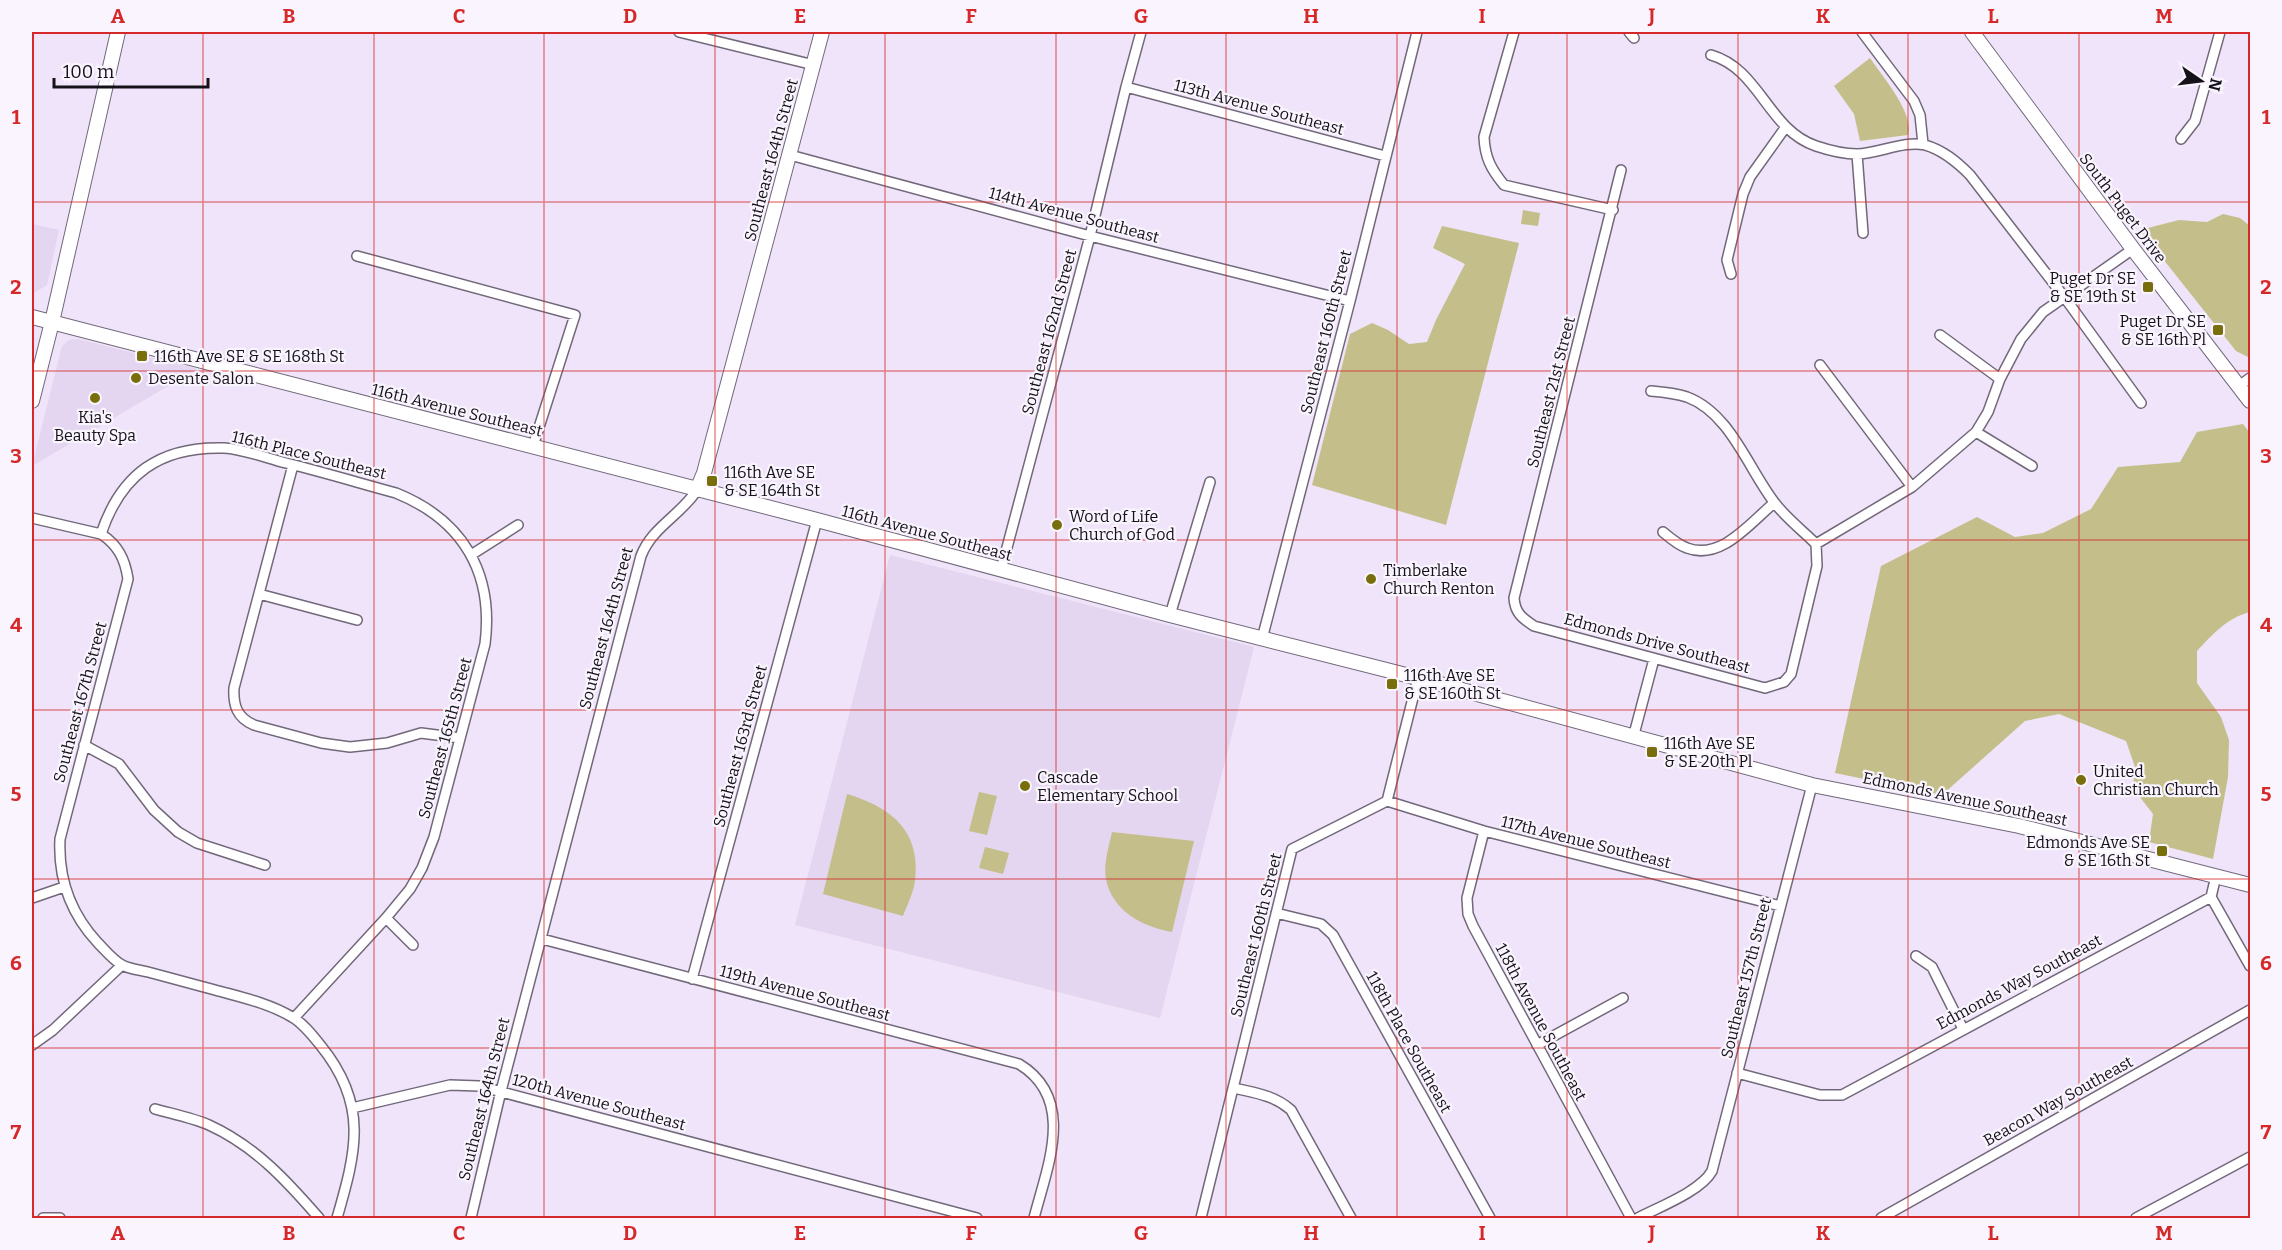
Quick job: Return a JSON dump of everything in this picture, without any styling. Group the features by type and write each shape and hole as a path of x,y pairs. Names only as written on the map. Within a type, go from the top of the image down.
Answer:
{"street":[{"path":"32,401 118,32"},
{"path":"678,32 814,65"},
{"name":"Southeast 164th Street","path":"471,1218 501,1091 641,556 651,538 697,490 704,472 822,32"},
{"name":"Southeast 162nd Street","path":"1002,570 1141,32"},
{"name":"Southeast 160th Street","path":"1262,639 1417,32"},
{"path":"1514,32 1484,137 1485,154 1492,171 1504,185 1613,210"},
{"path":"1862,32 1914,101 1920,115 1923,144"},
{"name":"South Puget Drive","path":"1972,32 2133,249 2245,382 2250,401"},
{"path":"2181,139 2195,121 2220,32"},
{"path":"1712,55 1728,61 1743,74 1785,128 1815,146 1857,154 1923,144 1954,160 1970,175 2065,298 2140,403"},
{"name":"113th Avenue Southeast","path":"1126,87 1385,156"},
{"path":"1731,274 1727,260 1750,177 1785,128"},
{"path":"1857,154 1863,233"},
{"name":"114th Avenue Southeast","path":"790,155 1090,236 1350,301"},
{"name":"Southeast 21st Street","path":"1523,619 1515,609 1514,598 1613,210 1621,170"},
{"path":"1651,391 1672,393 1689,398 1708,409 1727,429 1774,503 1816,544 1912,487 1976,432 1988,412 2000,379 2021,339 2043,312 2133,249"},
{"path":"357,256 575,315 533,446"},
{"name":"116th Avenue Southeast","path":"32,316 1418,678 1812,785"},
{"path":"1940,336 2000,379"},
{"path":"1820,365 1912,487"},
{"path":"1976,432 2032,466"},
{"name":"116th Place Southeast","path":"101,534 109,510 128,482 143,469 174,454 195,449 226,448 396,493 416,501 427,507 450,527 471,555"},
{"path":"293,465 234,688 235,705 238,712 245,721 254,725 338,747 371,746 421,733 460,738"},
{"path":"1170,615 1210,482"},
{"path":"1663,532 1684,547 1698,551 1713,551 1774,503"},
{"path":"32,518 101,534"},
{"name":"Southeast 163rd Street","path":"692,979 817,520"},
{"path":"471,555 518,525"},
{"name":"Southeast 167th Street","path":"101,534 111,541 123,557 128,579 60,839 59,855 64,887 78,918 88,933 122,965"},
{"name":"Edmonds Drive Southeast","path":"1523,619 1534,626 1765,688 1784,682 1791,674 1817,566 1816,544"},
{"name":"Southeast 165th Street","path":"294,1018 410,889 429,852 485,644 488,609 471,555"},
{"path":"259,594 357,620"},
{"path":"1633,738 1654,659"},
{"path":"1387,801 1418,678"},
{"path":"84,745 119,764 154,810 178,832 197,843 265,865"},
{"name":"Edmonds Avenue Southeast","path":"1812,785 2029,828 2250,885"},
{"name":"Southeast 157th Street","path":"1638,1218 1699,1185 1708,1178 1712,1171 1812,785"},
{"name":"Southeast 160th Street","path":"1201,1218 1292,849 1387,801"},
{"name":"117th Avenue Southeast","path":"1387,801 1484,831 1780,906"},
{"name":"118th Avenue Southeast","path":"1484,831 1467,898 1468,914 1631,1218"},
{"path":"2216,876 2211,897 2250,966"},
{"path":"32,898 64,887"},
{"name":"Edmonds Way Southeast","path":"1737,1073 1820,1095 1842,1095 2211,897"},
{"name":"118th Place Southeast","path":"1276,913 1321,924 1333,935 1490,1218"},
{"path":"386,918 413,945"},
{"name":"119th Avenue Southeast","path":"542,939 1019,1064 1032,1071 1048,1094 1055,1122 1054,1140 1034,1218"},
{"path":"1916,956 1932,967 1963,1029"},
{"path":"32,1045 53,1030 122,965 246,998 294,1018 312,1036 339,1070 352,1108 355,1135 354,1154 337,1218"},
{"path":"1537,1045 1623,999"},
{"name":"Beacon Way Southeast","path":"1881,1218 2250,1010"},
{"name":"120th Avenue Southeast","path":"352,1108 450,1084 466,1084 501,1091 977,1218"},
{"path":"1234,1088 1270,1096 1283,1102 1291,1110 1351,1218"},
{"path":"155,1109 208,1124 247,1145 280,1173 319,1218"},
{"path":"2136,1218 2250,1157"},
{"path":"43,1218 60,1218"}],"shaded area":[{"path":"1870,58 1902,106 1909,126 1908,135 1860,141 1854,114 1834,86"},
{"path":"1523,210 1540,213 1538,226 1521,224"},
{"path":"2223,214 2240,218 2250,226 2250,358 2236,351 2140,230 2179,220 2207,222"},
{"path":"32,224 59,230 47,285 32,294"},
{"path":"1442,226 1519,243 1446,525 1312,485 1350,334 1372,323 1388,330 1409,344 1427,342 1465,264 1433,248"},
{"path":"78,339 197,369 32,466 62,346 69,340"},
{"path":"2243,424 2250,433 2250,612 2227,622 2197,651 2197,683 2221,717 2229,740 2228,777 2213,859 2149,842 2153,814 2133,788 2135,767 2126,741 2059,714 2025,721 1942,795 1835,773 1881,566 1977,517 2015,537 2043,533 2091,509 2118,467 2180,462 2197,432"},
{"name":"Cascade Elementary School","path":"890,555 1254,647 1160,1018 795,925"},
{"path":"979,792 997,796 987,835 969,831"},
{"path":"847,794 863,799 889,814 908,835 916,863 915,880 903,916 823,894"},
{"path":"1112,832 1194,841 1172,932 1150,926 1130,916 1122,909 1109,890 1105,868"},
{"path":"985,847 1009,853 1003,874 979,868"}],"place":[{"name":"Puget Dr SE & SE 19th St","path":"2148,287"},
{"name":"Puget Dr SE & SE 16th Pl","path":"2218,330"},
{"name":"116th Ave SE & SE 168th St","path":"142,356"},
{"name":"Desente Salon","path":"136,378"},
{"name":"Kia's Beauty Spa","path":"95,398"},
{"name":"116th Ave SE & SE 164th St","path":"712,481"},
{"name":"Word of Life Church of God","path":"1057,525"},
{"name":"Timberlake Church Renton","path":"1371,579"},
{"name":"116th Ave SE & SE 160th St","path":"1392,684"},
{"name":"116th Ave SE & SE 20th Pl","path":"1652,752"},
{"name":"United Christian Church","path":"2081,780"},
{"name":"Cascade Elementary School","path":"1025,786"},
{"name":"Edmonds Ave SE & SE 16th St","path":"2162,851"}]}
